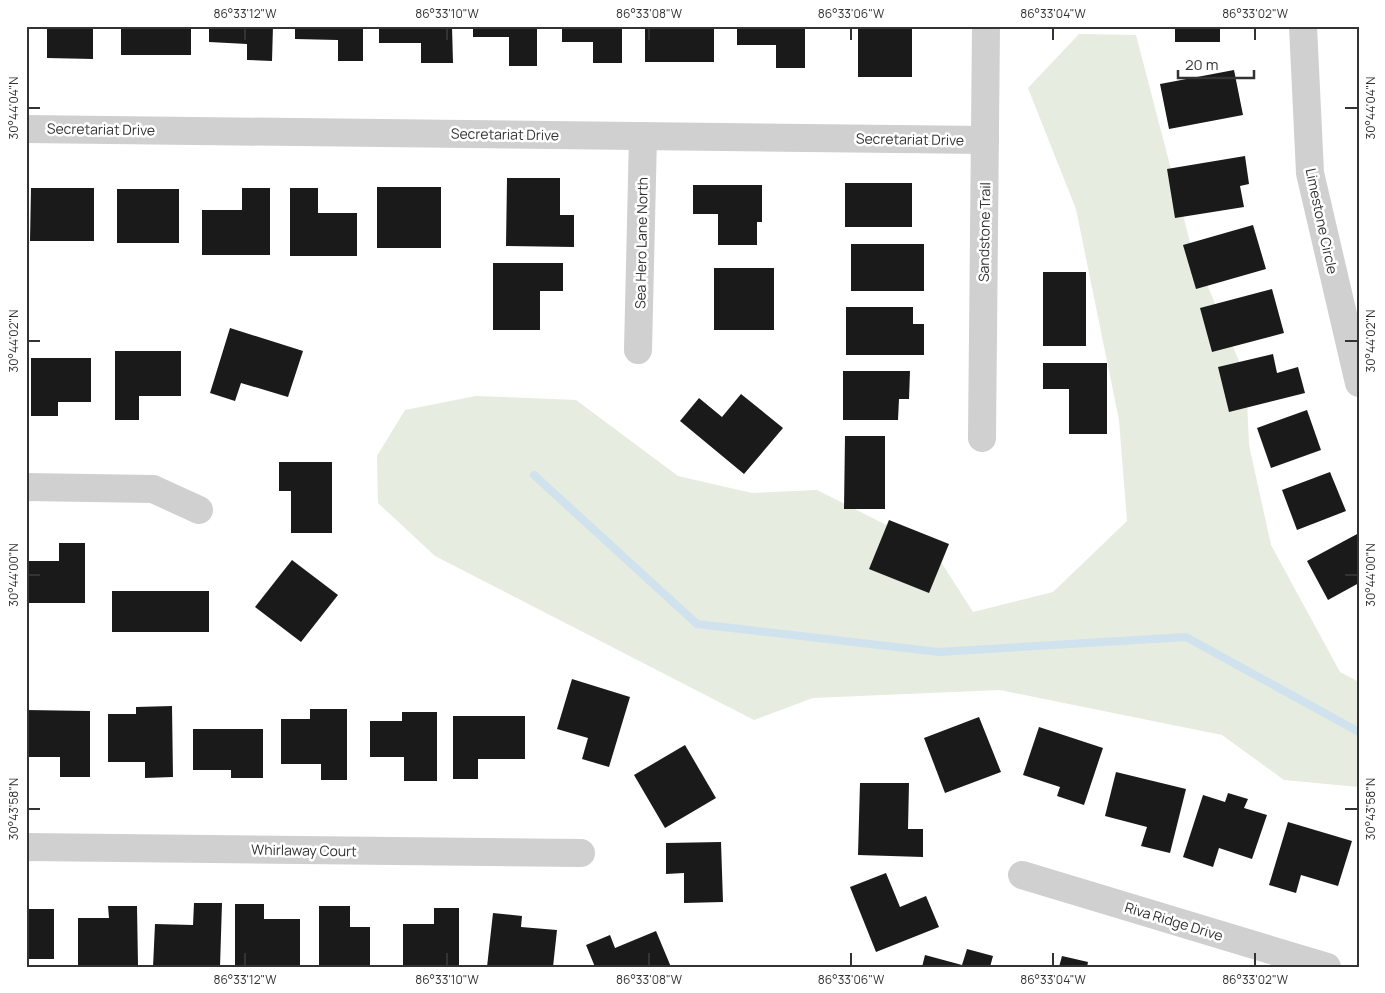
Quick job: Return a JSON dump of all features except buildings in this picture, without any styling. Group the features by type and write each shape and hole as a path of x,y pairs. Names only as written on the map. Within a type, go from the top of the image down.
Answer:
{"street":[{"name":"Sandstone Trail","path":"982,438 986,26"},
{"name":"Limestone Circle","path":"1303,26 1310,173 1359,383"},
{"name":"Secretariat Drive","path":"26,129 985,140"},
{"name":"Sea Hero Lane North","path":"638,350 643,136"},
{"path":"26,487 152,489 199,510"},
{"name":"Whirlaway Court","path":"26,847 581,853"},
{"name":"Riva Ridge Drive","path":"1022,875 1325,967"}],"shaded area":[{"path":"1079,34 1136,35 1191,246 1246,378 1249,445 1271,545 1340,672 1359,682 1359,787 1284,780 1222,735 1000,690 813,698 754,720 435,556 378,503 377,456 405,410 476,396 576,400 678,476 752,493 817,490 932,548 973,612 1053,592 1127,521 1119,420 1076,209 1028,88"}],"waterway":[{"path":"534,475 697,624 939,652 1186,637 1359,732"}]}
